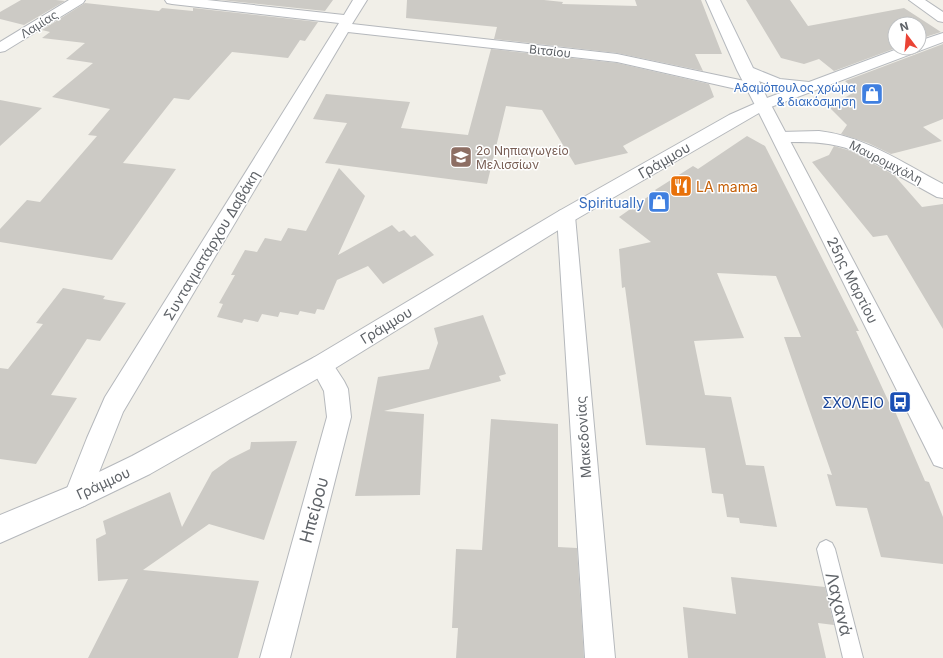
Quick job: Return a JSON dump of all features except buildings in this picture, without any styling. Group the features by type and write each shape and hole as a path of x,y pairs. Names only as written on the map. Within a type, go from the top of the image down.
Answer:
{"street":[{"name":"Λαμίας","path":"0,48 78,0"},
{"name":"Βιτσίου","path":"172,0 617,58 646,63 758,97"},
{"name":"Συνταγματάρχου Δαβάκη","path":"77,496 99,438 114,405 360,0"},
{"name":"25ης Μαρτίου","path":"713,0 758,97 780,137 943,456"},
{"path":"916,0 943,18"},
{"path":"927,43 943,37"},
{"name":"Γράμμου","path":"0,529 77,496 141,465 320,365 566,216 735,119 758,97 814,86 892,56"},
{"path":"745,70 777,83 795,86 814,86"},
{"name":"Μαυρομιχάλη","path":"780,137 814,135 828,136 843,140 858,146 943,192"},
{"name":"Μακεδονίας","path":"566,216 600,658"},
{"name":"Ηπείρου","path":"274,658 339,417 336,389 320,365"}],"lane":[{"name":"Λαχανά","path":"826,549 853,658"}],"place":[{"name":"Αδαμόπουλος χρώμα & διακόσμηση","path":"872,94"},
{"name":"2ο Νηπιαγωγείο Μελισσίων","path":"461,157"},
{"name":"LA mama","path":"681,186"},
{"name":"Spiritually","path":"659,202"},
{"name":"ΣΧΟΛΕΙΟ","path":"900,402"}]}
